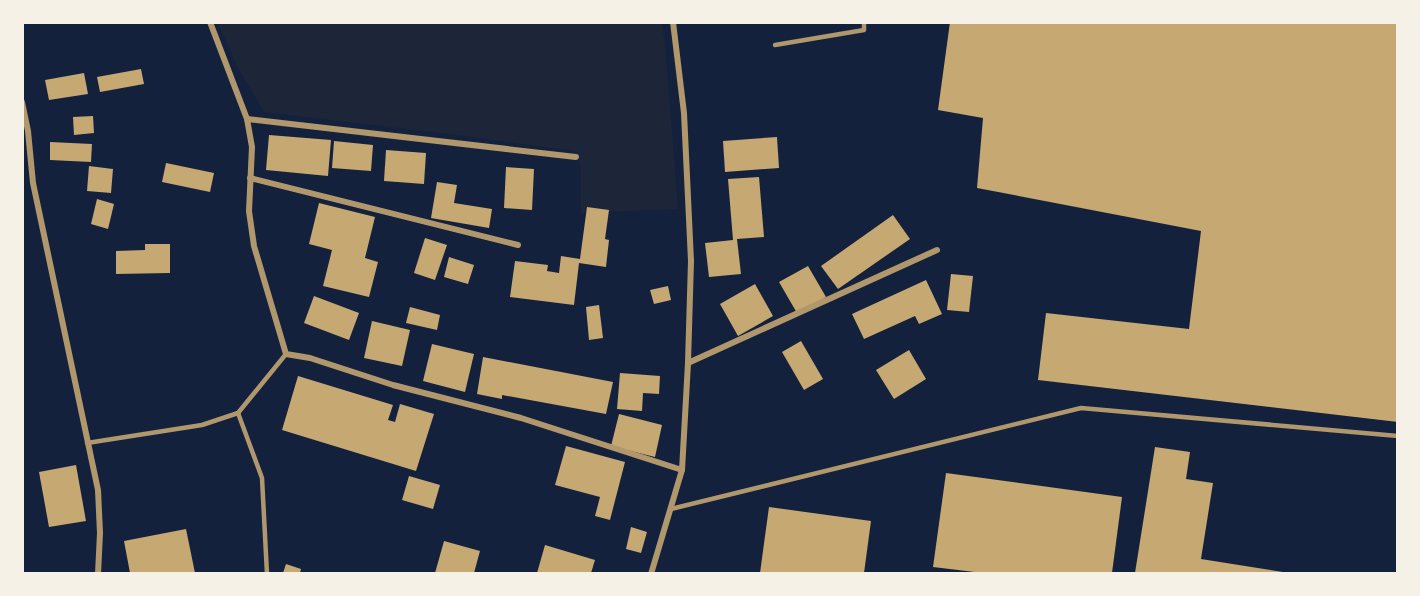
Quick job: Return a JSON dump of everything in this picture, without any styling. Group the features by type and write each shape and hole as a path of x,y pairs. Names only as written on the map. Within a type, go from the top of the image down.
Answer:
{"street":[{"path":"210,22 247,119 252,147 249,211 254,246 286,354 310,358 393,385 521,418 682,470"},
{"path":"651,573 682,470 688,363 691,261 684,113 673,22"},
{"path":"22,102 28,131 33,183 98,490 100,533 98,573"},
{"path":"247,119 576,157"},
{"path":"250,178 518,245"},
{"path":"688,363 937,250"}],"lane":[{"path":"775,45 864,30 864,22"},
{"path":"87,443 202,425 238,413 286,354"},
{"path":"671,509 1081,408 1398,436"},
{"path":"238,413 262,478 267,573"}],"shaded area":[{"path":"218,23 662,23 678,209 581,213 581,168 575,151 264,112 236,64"}],"building":[{"path":"950,22 1398,22 1398,422 1038,380 1046,313 1189,329 1201,231 977,188 983,118 938,110"},
{"path":"141,69 144,84 100,92 97,77"},
{"path":"84,73 88,94 49,100 45,80"},
{"path":"93,116 94,133 74,135 73,117"},
{"path":"269,135 331,140 328,176 266,170"},
{"path":"777,137 779,168 725,172 723,141"},
{"path":"334,141 373,145 371,171 332,168"},
{"path":"50,142 92,144 91,162 50,160"},
{"path":"386,150 426,153 424,184 384,181"},
{"path":"166,163 214,173 210,192 162,182"},
{"path":"89,166 113,169 111,193 87,191"},
{"path":"506,167 534,169 532,210 504,208"},
{"path":"759,177 764,237 737,239 741,274 709,277 705,243 733,240 728,179"},
{"path":"437,182 457,185 454,203 492,209 489,228 431,218"},
{"path":"97,199 114,204 108,229 91,224"},
{"path":"319,203 375,217 365,258 378,262 369,297 323,286 332,250 309,244"},
{"path":"587,207 609,210 605,239 609,240 606,267 579,263 574,305 510,297 515,261 548,265 547,271 559,273 561,256 580,259"},
{"path":"893,215 910,239 838,289 821,266"},
{"path":"425,238 447,245 435,280 414,273"},
{"path":"145,244 170,244 170,273 116,274 116,251 145,250"},
{"path":"449,257 474,265 468,284 444,277"},
{"path":"808,266 826,297 797,313 779,282"},
{"path":"951,274 973,276 969,312 947,310"},
{"path":"926,280 942,314 919,324 915,316 864,339 852,314"},
{"path":"755,284 773,316 738,336 720,304"},
{"path":"668,286 671,300 654,304 650,290"},
{"path":"314,296 359,313 349,340 304,323"},
{"path":"599,305 603,338 589,340 586,307"},
{"path":"410,307 440,315 437,330 406,323"},
{"path":"372,321 410,330 402,366 364,358"},
{"path":"801,341 823,379 804,390 782,352"},
{"path":"432,344 474,354 465,392 423,381"},
{"path":"909,350 926,379 894,399 876,370"},
{"path":"483,357 613,382 606,414 502,395 502,399 477,394"},
{"path":"620,373 660,376 659,394 643,393 642,411 617,409"},
{"path":"298,376 393,405 388,420 395,422 400,404 434,414 416,471 282,430"},
{"path":"619,414 662,425 655,457 611,446"},
{"path":"566,446 625,462 610,520 595,516 600,497 555,485"},
{"path":"1155,447 1190,452 1186,479 1213,483 1201,559 1283,573 1135,573"},
{"path":"76,465 86,521 49,527 39,472"},
{"path":"946,473 1122,497 1112,573 983,573 933,567"},
{"path":"409,476 440,485 433,509 402,500"},
{"path":"769,507 871,521 864,573 760,573"},
{"path":"631,527 647,532 641,553 626,549"},
{"path":"186,529 195,573 130,573 124,541"},
{"path":"444,541 480,551 474,573 435,573"},
{"path":"545,545 595,560 591,573 537,573"},
{"path":"286,564 301,569 300,573 283,573"}]}
